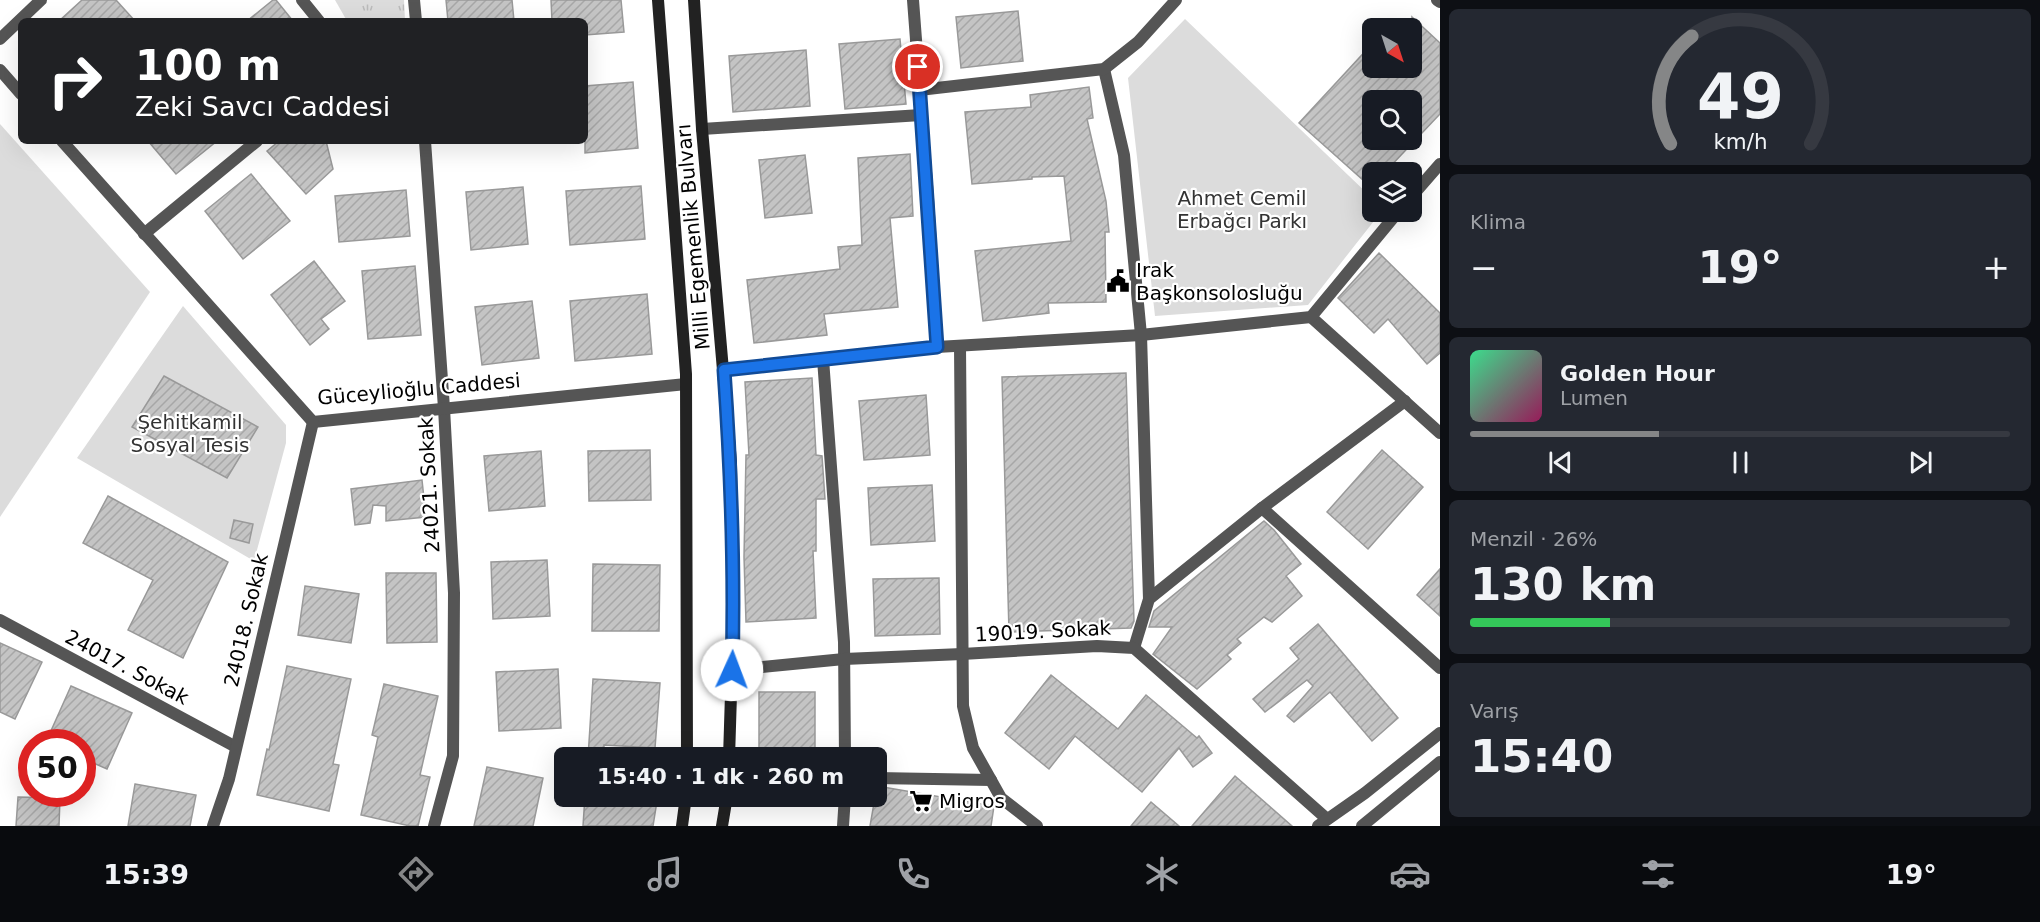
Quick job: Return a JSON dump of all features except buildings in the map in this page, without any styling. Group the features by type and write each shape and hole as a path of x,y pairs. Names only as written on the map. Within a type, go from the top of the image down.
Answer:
{"main road":[{"name":"Milli Egemenlik Bulvarı","path":"658,0 686,384 687,747"},
{"name":"Milli Egemenlik Bulvarı","path":"694,0 702,129 731,462 733,630 729,747"},
{"path":"682,826 685,807"},
{"path":"722,826 725,807"}],"street":[{"path":"22,18 41,0"},
{"path":"302,0 317,18"},
{"path":"414,0 416,18"},
{"path":"913,0 937,347"},
{"path":"920,90 1104,69 1138,42 1176,0"},
{"path":"0,39 18,22"},
{"path":"1104,69 1124,155 1142,335 1149,599 1134,648"},
{"path":"0,70 18,91"},
{"path":"702,129 921,115"},
{"name":"Güceylioğlu Caddesi","path":"66,144 313,422 686,384"},
{"path":"144,234 253,144"},
{"name":"24021. Sokak","path":"424,144 444,408 454,593 453,756 434,826"},
{"path":"1422,185 1440,164"},
{"path":"724,370 937,347 1142,335 1311,317 1390,222"},
{"path":"1311,317 1405,401 1438,427"},
{"path":"960,346 963,706 973,748 1001,798 1037,826"},
{"path":"823,359 844,659 845,747"},
{"path":"1149,599 1262,508 1405,401"},
{"name":"24018. Sokak","path":"213,826 229,779 313,422"},
{"path":"1262,508 1440,668"},
{"name":"24017. Sokak","path":"0,620 236,747"},
{"name":"19019. Sokak","path":"732,670 844,659 1097,646 1134,648 1323,823"},
{"path":"1323,823 1365,793 1440,733"},
{"path":"1362,826 1440,762"},
{"path":"887,778 991,780"},
{"path":"843,826 844,807"}],"green space":[{"path":"335,0 404,0 405,18 345,18"},
{"name":"Ahmet Cemil Erbağcı Parkı","path":"1185,19 1362,188 1362,222 1373,222 1308,305 1155,316 1128,78"},
{"path":"0,124 150,292 0,517"},
{"name":"Şehitkamil Sosyal Tesis","path":"183,306 286,425 286,443 254,561 77,458"}],"place":[{"name":"Irak Başkonsolosluğu","path":"1118,281"},
{"name":"Migros","path":"921,801"}],"route":[{"path":"732,670 731,462 724,370 937,347 918,67"}]}
